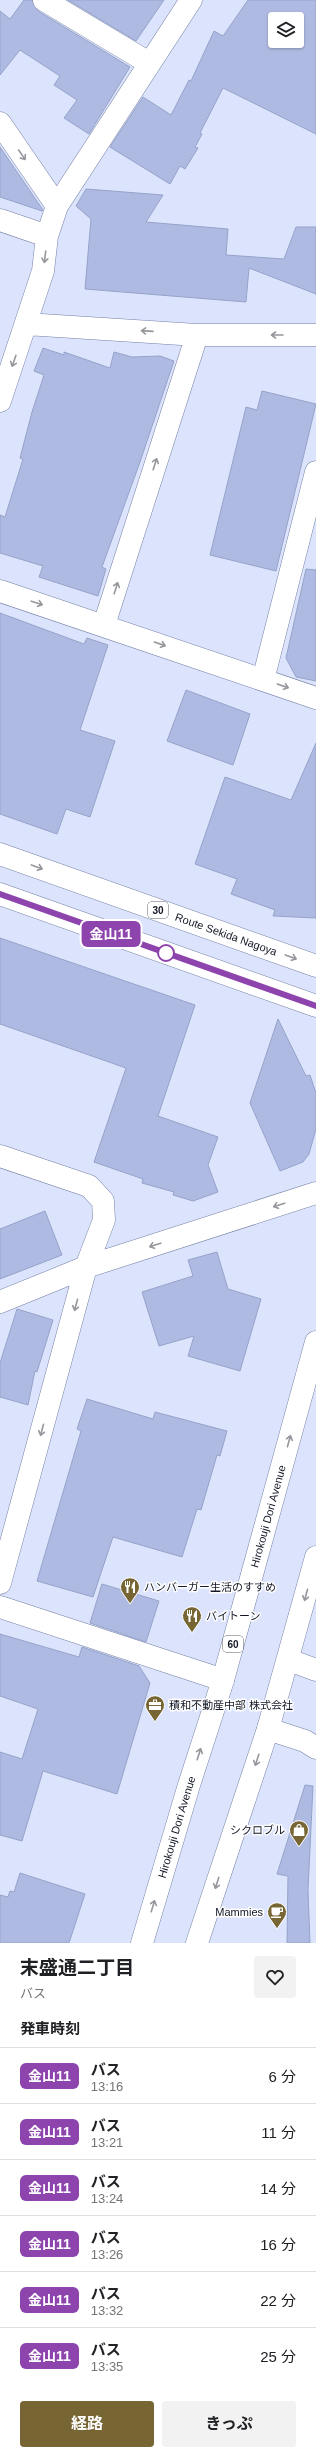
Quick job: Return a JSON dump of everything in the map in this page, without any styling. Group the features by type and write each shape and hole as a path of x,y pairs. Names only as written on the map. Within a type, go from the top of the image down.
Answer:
{"street":[{"path":"44,0 149,63"},
{"path":"0,401 43,271 47,236 57,206 188,1"},
{"path":"0,123 57,206"},
{"path":"0,220 47,236"},
{"path":"26,324 197,334 316,335"},
{"path":"104,625 197,334"},
{"path":"263,680 316,472"},
{"path":"0,591 316,698"},
{"name":"Route Sekida Nagoya","path":"0,854 316,966"},
{"path":"0,894 316,1006"},
{"path":"0,1156 89,1186 103,1201 104,1220 86,1267 0,1583"},
{"path":"0,1302 86,1267 316,1193"},
{"name":"Hirokouji Dori Avenue","path":"142,1943 189,1785 223,1680 316,1342"},
{"path":"197,1943 268,1729 289,1660 316,1557"},
{"path":"0,1607 223,1680"},
{"path":"289,1660 316,1670"},
{"path":"268,1729 305,1741 316,1748"}],"building":[{"path":"24,0 32,0 38,11 130,67 89,134 64,118 77,100 54,85 60,76 20,50 0,75 0,11 10,19"},
{"path":"68,0 164,0 136,41"},
{"path":"248,0 316,0 316,134 223,88 200,133 202,134 195,147 198,148 185,169 180,166 170,184 110,147 143,97 171,115 189,80 191,81 214,31 223,36"},
{"path":"0,147 43,210 42,211 0,197"},
{"path":"86,189 163,195 146,222 228,229 226,255 284,259 296,227 316,227 316,294 249,268 246,302 85,289 91,219 76,206"},
{"path":"43,348 64,355 64,352 110,368 114,352 132,357 160,356 174,361 140,462 102,567 106,569 98,596 39,577 43,566 0,553 0,515 5,517 23,459 20,458 32,412 44,375 34,371"},
{"path":"262,391 316,404 276,571 210,555 246,407 257,410"},
{"path":"306,569 316,570 316,681 296,677 286,658"},
{"path":"0,613 84,644 87,638 108,645 80,730 115,741 90,817 66,809 57,834 0,814"},
{"path":"186,690 250,714 233,765 167,741"},
{"path":"316,743 316,918 273,916 275,910 231,894 237,879 195,864 225,777 291,800"},
{"path":"0,938 195,1005 158,1116 218,1137 208,1165 218,1192 193,1201 173,1195 174,1192 142,1183 143,1179 94,1162 126,1068 0,1024"},
{"path":"278,1019 306,1076 310,1075 316,1093 316,1129 309,1154 303,1162 280,1171 250,1103"},
{"path":"45,1211 62,1255 0,1279 0,1229"},
{"path":"217,1252 228,1289 261,1299 240,1371 188,1356 194,1336 159,1346 142,1292 193,1276 188,1260"},
{"path":"17,1309 53,1320 37,1372 35,1371 28,1405 0,1397 0,1363"},
{"path":"87,1399 153,1419 155,1412 227,1431 220,1456 217,1455 201,1510 197,1509 182,1557 113,1537 93,1597 37,1581 81,1431 77,1429"},
{"path":"102,1584 159,1601 146,1642 90,1623"},
{"path":"0,1634 79,1657 82,1647 139,1666 150,1683 117,1794 43,1771 22,1841 0,1835 0,1752 22,1759 38,1709 0,1696"},
{"path":"305,1785 313,1786 308,1890 310,1943 287,1943 288,1876 277,1874"},
{"path":"20,1873 85,1894 69,1943 0,1943 0,1895 8,1897 10,1891 14,1892"}],"bus line":[{"name":"金山11","path":"0,894 316,1006"}],"place":[{"name":"ハンバーガー生活のすすめ","path":"130,1604"},
{"name":"バイトーン","path":"192,1633"},
{"name":"積和不動産中部 株式会社","path":"155,1722"},
{"name":"シクロブル","path":"299,1847"},
{"name":"Mammies","path":"277,1929"}]}
